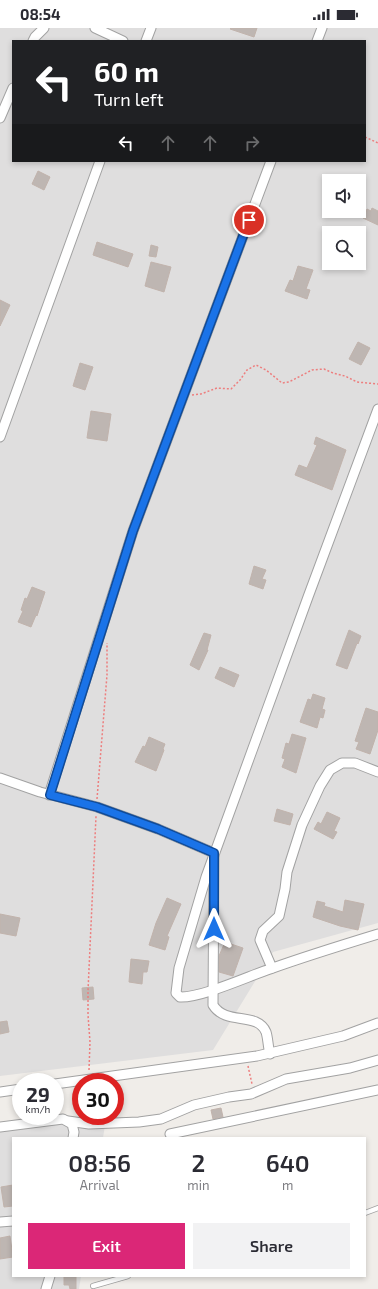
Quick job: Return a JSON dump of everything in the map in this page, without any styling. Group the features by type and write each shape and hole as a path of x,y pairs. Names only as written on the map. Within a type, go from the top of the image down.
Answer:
{"street":[{"path":"34,40 44,28"},
{"path":"95,28 121,40"},
{"path":"146,40 151,28"},
{"path":"317,40 322,28"},
{"path":"0,118 12,90"},
{"path":"0,437 100,162"},
{"path":"50,795 133,531 271,162"},
{"path":"378,409 214,853 179,968 176,993 180,997 187,997 378,934"},
{"path":"272,968 260,940 263,930 279,916 292,854 302,825 320,786 330,770 342,763 355,763 378,772"},
{"path":"0,778 50,795 97,807 158,829 214,853"},
{"path":"214,853 213,1005 217,1011 224,1016 231,1018 243,1018 258,1023 264,1028 270,1054"},
{"path":"124,1075 270,1054 343,1036 378,1023"},
{"path":"0,1127 63,1119 89,1124 139,1122 161,1119 194,1105 229,1097 251,1094 286,1079 350,1068 378,1060"},
{"path":"0,1092 12,1090"},
{"path":"170,1134 378,1090"},
{"path":"68,1121 72,1124 74,1132 73,1137"},
{"path":"0,1222 12,1221"},
{"path":"46,1289 50,1277"}],"lane":[{"path":"366,1213 378,1208"},
{"path":"93,1286 124,1277"}],"path":[{"path":"366,137 378,143"},
{"path":"183,396 201,394 217,388 230,389 240,380 247,370 256,366 266,370 282,383 289,382 312,370 324,369 333,374 345,376 357,382 378,384"},
{"path":"88,1073 90,1042 88,991 97,807 107,675 108,639"},
{"path":"246,1058 252,1080 251,1094"}],"shaded area":[{"path":"0,28 378,28 378,923 273,952 213,1050 25,1073 12,1073 12,1075 0,1076"},
{"path":"64,1122 72,1122 72,1125 105,1125 103,1137 12,1137 12,1277 81,1277 79,1289 0,1289 0,1129 39,1125 64,1125"}],"building":[{"path":"257,28 254,37 230,29"},
{"path":"38,171 50,177 44,190 32,184"},
{"path":"372,208 378,211 378,225 363,218 366,218 367,209 371,211"},
{"path":"97,242 133,254 128,267 93,255"},
{"path":"151,245 158,247 156,257 149,256"},
{"path":"151,262 171,267 164,292 145,286"},
{"path":"298,266 313,270 306,289 310,290 307,299 285,291 290,280 293,281"},
{"path":"0,300 10,305 0,326"},
{"path":"358,342 370,348 361,365 349,359"},
{"path":"80,363 93,367 85,390 73,386"},
{"path":"91,411 111,414 107,441 87,438"},
{"path":"316,437 346,450 332,490 295,475 299,465 307,468 317,445 314,444"},
{"path":"254,566 266,570 262,579 266,580 263,589 249,584"},
{"path":"32,587 45,592 37,616 36,615 31,627 18,622 23,611 21,610 25,598 27,599"},
{"path":"349,630 361,636 347,669 336,665"},
{"path":"204,633 211,635 208,650 199,670 190,665"},
{"path":"220,667 239,675 234,687 215,678"},
{"path":"313,694 325,698 322,709 325,710 323,718 320,717 317,728 300,722 308,699 311,700"},
{"path":"366,708 378,712 378,730 370,754 356,749 359,742 355,741"},
{"path":"292,734 306,738 296,773 282,767 285,759 282,758 286,743 289,744"},
{"path":"149,737 165,744 156,771 135,762 143,746 145,747"},
{"path":"277,809 293,814 290,825 274,821"},
{"path":"327,812 340,818 334,831 337,832 333,839 314,829 318,822 321,824"},
{"path":"167,898 181,904 167,936 169,937 165,950 149,945 156,923"},
{"path":"345,900 364,904 358,930 313,917 317,901 325,903 324,906 343,912"},
{"path":"0,914 20,918 16,936 0,933"},
{"path":"225,942 243,948 233,976 219,972 219,956"},
{"path":"131,959 149,961 147,972 143,972 142,984 129,982"},
{"path":"93,987 94,999 83,1000 82,988"},
{"path":"7,1021 9,1032 0,1034 0,1022"},
{"path":"221,1108 223,1117 213,1119 211,1110"},
{"path":"12,1185 12,1206 4,1207 1,1187"},
{"path":"10,1236 12,1257 0,1259 0,1238"},
{"path":"64,1277 76,1277 76,1289 70,1289 69,1285 64,1285"}],"route":[{"path":"214,929 214,853 158,829 97,807 50,795 133,531 249,220"}]}
